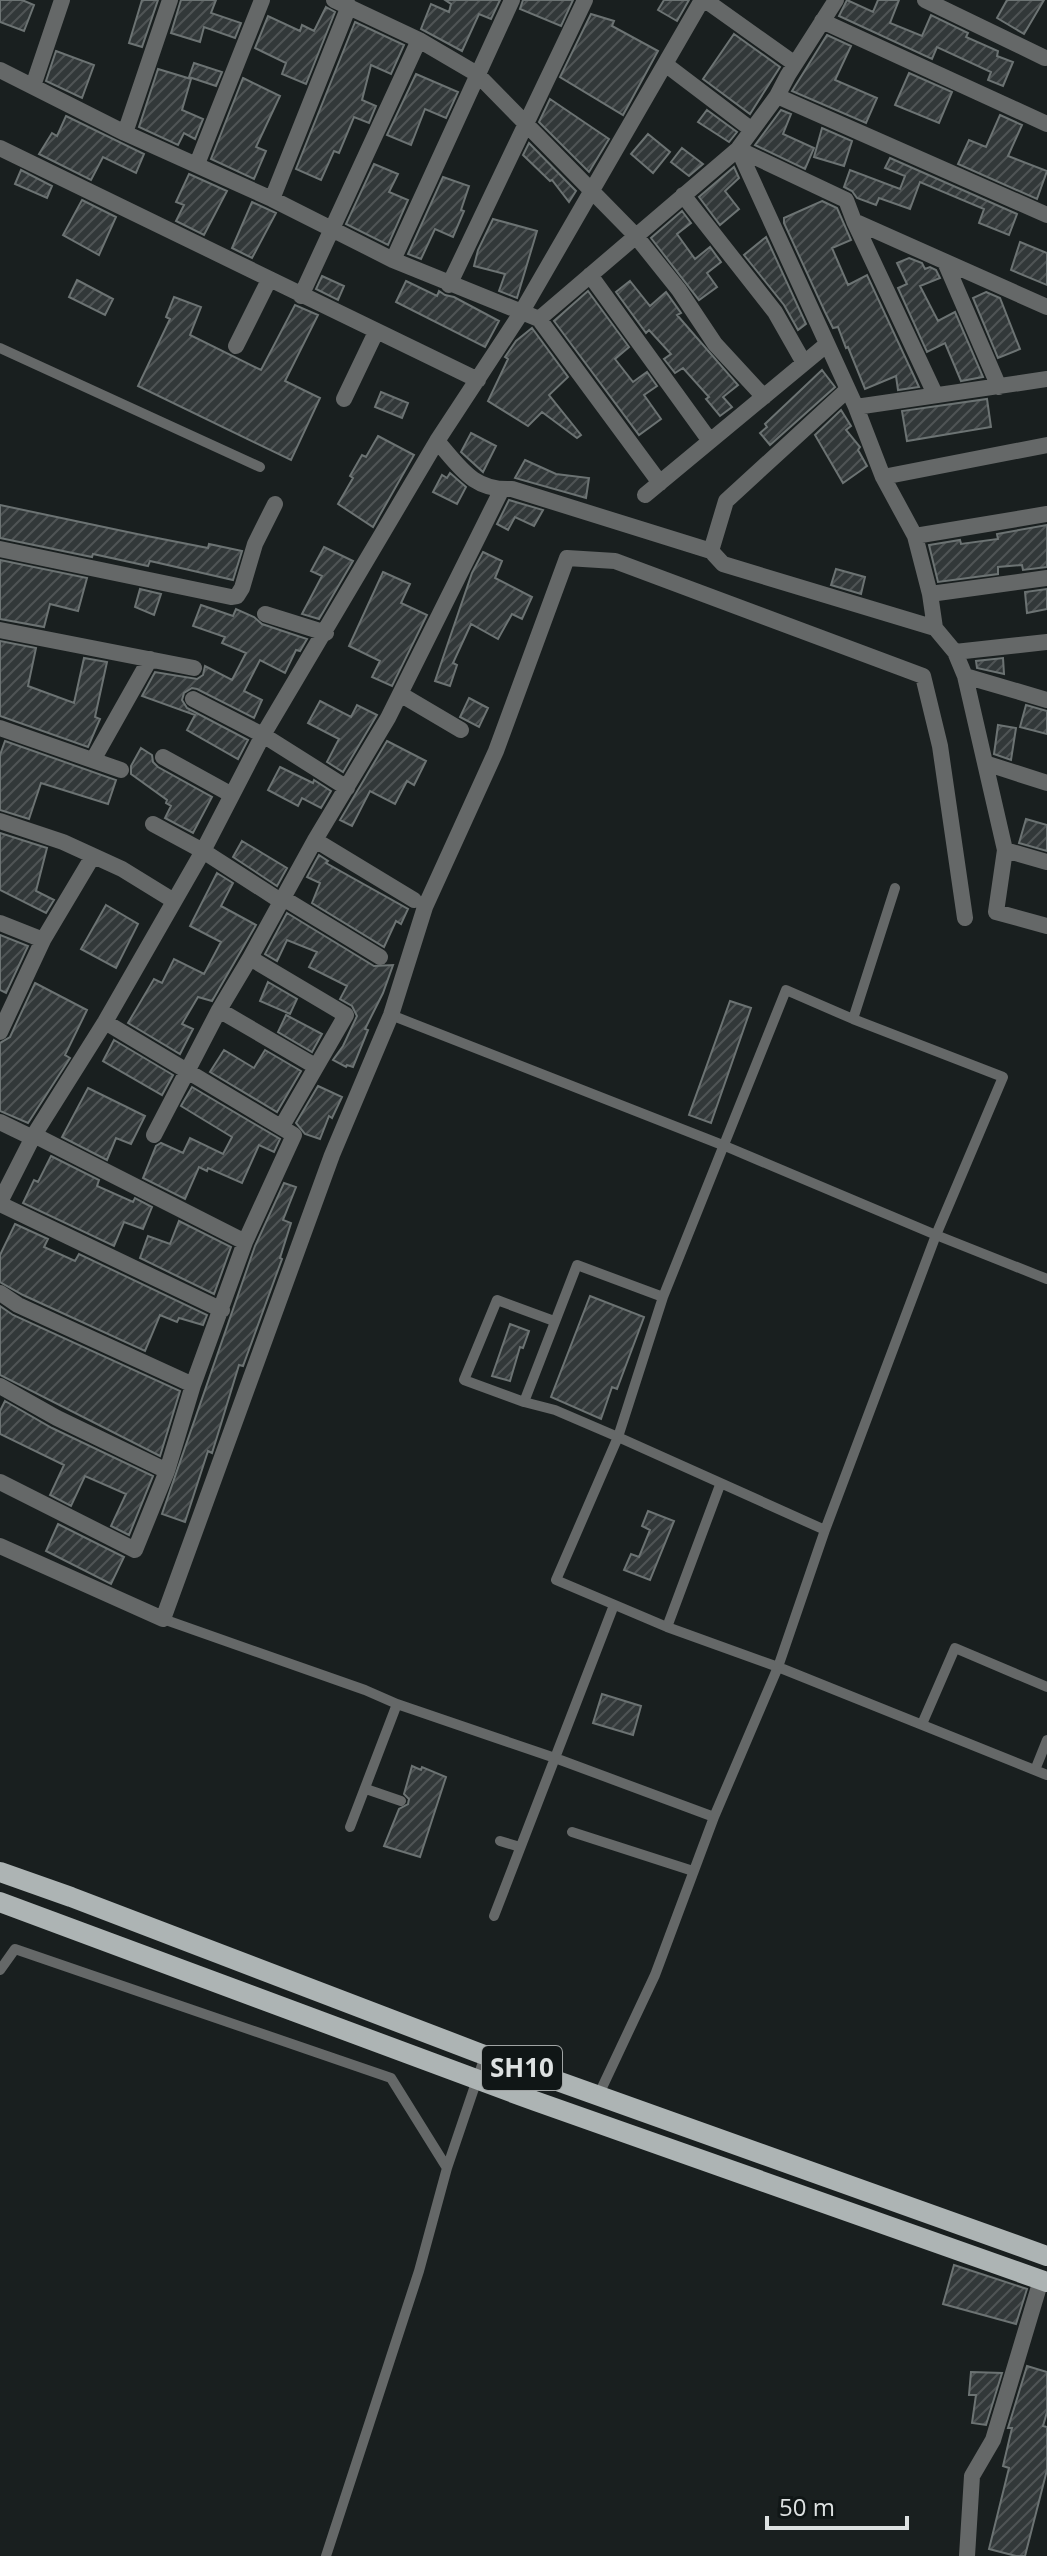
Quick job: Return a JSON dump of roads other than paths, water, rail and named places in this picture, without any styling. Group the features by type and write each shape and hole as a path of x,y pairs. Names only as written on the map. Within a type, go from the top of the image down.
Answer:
{"main road":[{"name":"SH10","path":"0,1872 485,2056 599,2094 1047,2256"},
{"name":"SH10","path":"0,1902 477,2079 1044,2281"}],"street":[{"path":"33,86 62,0"},
{"path":"125,133 170,0"},
{"path":"197,164 262,0"},
{"path":"393,260 512,0"},
{"path":"449,285 585,0"},
{"path":"222,1310 1,1200 33,1136 105,1022 203,851 263,735 437,441 521,313 703,0 795,64"},
{"path":"539,319 738,149 777,96 836,0"},
{"path":"931,1 1045,58"},
{"path":"272,199 342,3 419,40 477,74 635,235 679,290 715,344 764,397"},
{"path":"822,21 1047,124"},
{"path":"301,296 419,40"},
{"path":"665,64 752,130"},
{"path":"0,70 393,260 539,319 660,483"},
{"path":"777,96 1047,215"},
{"path":"0,148 478,380"},
{"path":"738,149 846,200 935,394"},
{"path":"738,149 846,391 856,407 883,477 915,536 935,628 955,652 965,676 1005,850 996,912 1047,926"},
{"path":"683,195 775,312 804,363"},
{"path":"854,221 1043,306 1047,324"},
{"path":"945,262 999,387"},
{"path":"590,275 710,441"},
{"path":"236,346 269,280"},
{"path":"344,399 376,332"},
{"path":"645,495 826,345"},
{"path":"856,407 1047,379"},
{"path":"711,551 726,501 846,391"},
{"path":"437,441 473,482 512,489 711,551 723,564 935,628"},
{"path":"883,477 1047,445"},
{"path":"154,1135 219,1010 400,694 502,489"},
{"path":"0,549 231,597 237,596 242,588 255,544 275,504"},
{"path":"915,536 1047,514"},
{"path":"0,1546 163,1619 321,1183 391,1015 425,907 496,751 567,558 615,561 923,676 940,746 965,918"},
{"path":"930,594 1047,578"},
{"path":"265,614 326,633"},
{"path":"0,630 194,668"},
{"path":"955,652 1047,642"},
{"path":"93,760 150,659"},
{"path":"965,676 1047,700"},
{"path":"400,694 461,730"},
{"path":"193,699 263,735 347,788"},
{"path":"0,728 121,770"},
{"path":"163,757 232,795"},
{"path":"985,763 1047,783"},
{"path":"0,821 63,842 122,869 174,901"},
{"path":"153,824 380,957"},
{"path":"315,840 414,900"},
{"path":"1005,850 1047,862"},
{"path":"0,1032 43,940 93,856"},
{"path":"0,923 43,940"},
{"path":"250,958 346,1015 282,1126"},
{"path":"219,1010 315,1066"},
{"path":"0,1482 135,1550 167,1471 193,1385 245,1242 294,1135 105,1022"},
{"path":"0,1122 245,1242"},
{"path":"0,1293 18,1305 193,1385"},
{"path":"0,1386 57,1418 167,1471"},
{"path":"967,2556 972,2476 993,2440 1044,2281"}],"lane":[{"path":"0,348 260,467"},
{"path":"853,1019 895,888"},
{"path":"599,2094 655,1975 714,1817 778,1667 825,1530 936,1235 1003,1077 786,990 663,1297 618,1437 556,1580 667,1627 778,1667 1047,1775"},
{"path":"391,1015 725,1146 1047,1279"},
{"path":"524,1402 577,1265 663,1297"},
{"path":"554,1321 497,1300 464,1380 555,1410 825,1530"},
{"path":"667,1627 720,1485"},
{"path":"494,1916 614,1605"},
{"path":"163,1619 714,1817"},
{"path":"922,1724 955,1648 1047,1687"},
{"path":"350,1827 397,1704"},
{"path":"1035,1770 1047,1740"},
{"path":"366,1789 401,1801"},
{"path":"572,1832 693,1871"},
{"path":"500,1841 520,1847"},
{"path":"0,1970 15,1949 391,2078 447,2168"},
{"path":"326,2556 485,2056"}]}
